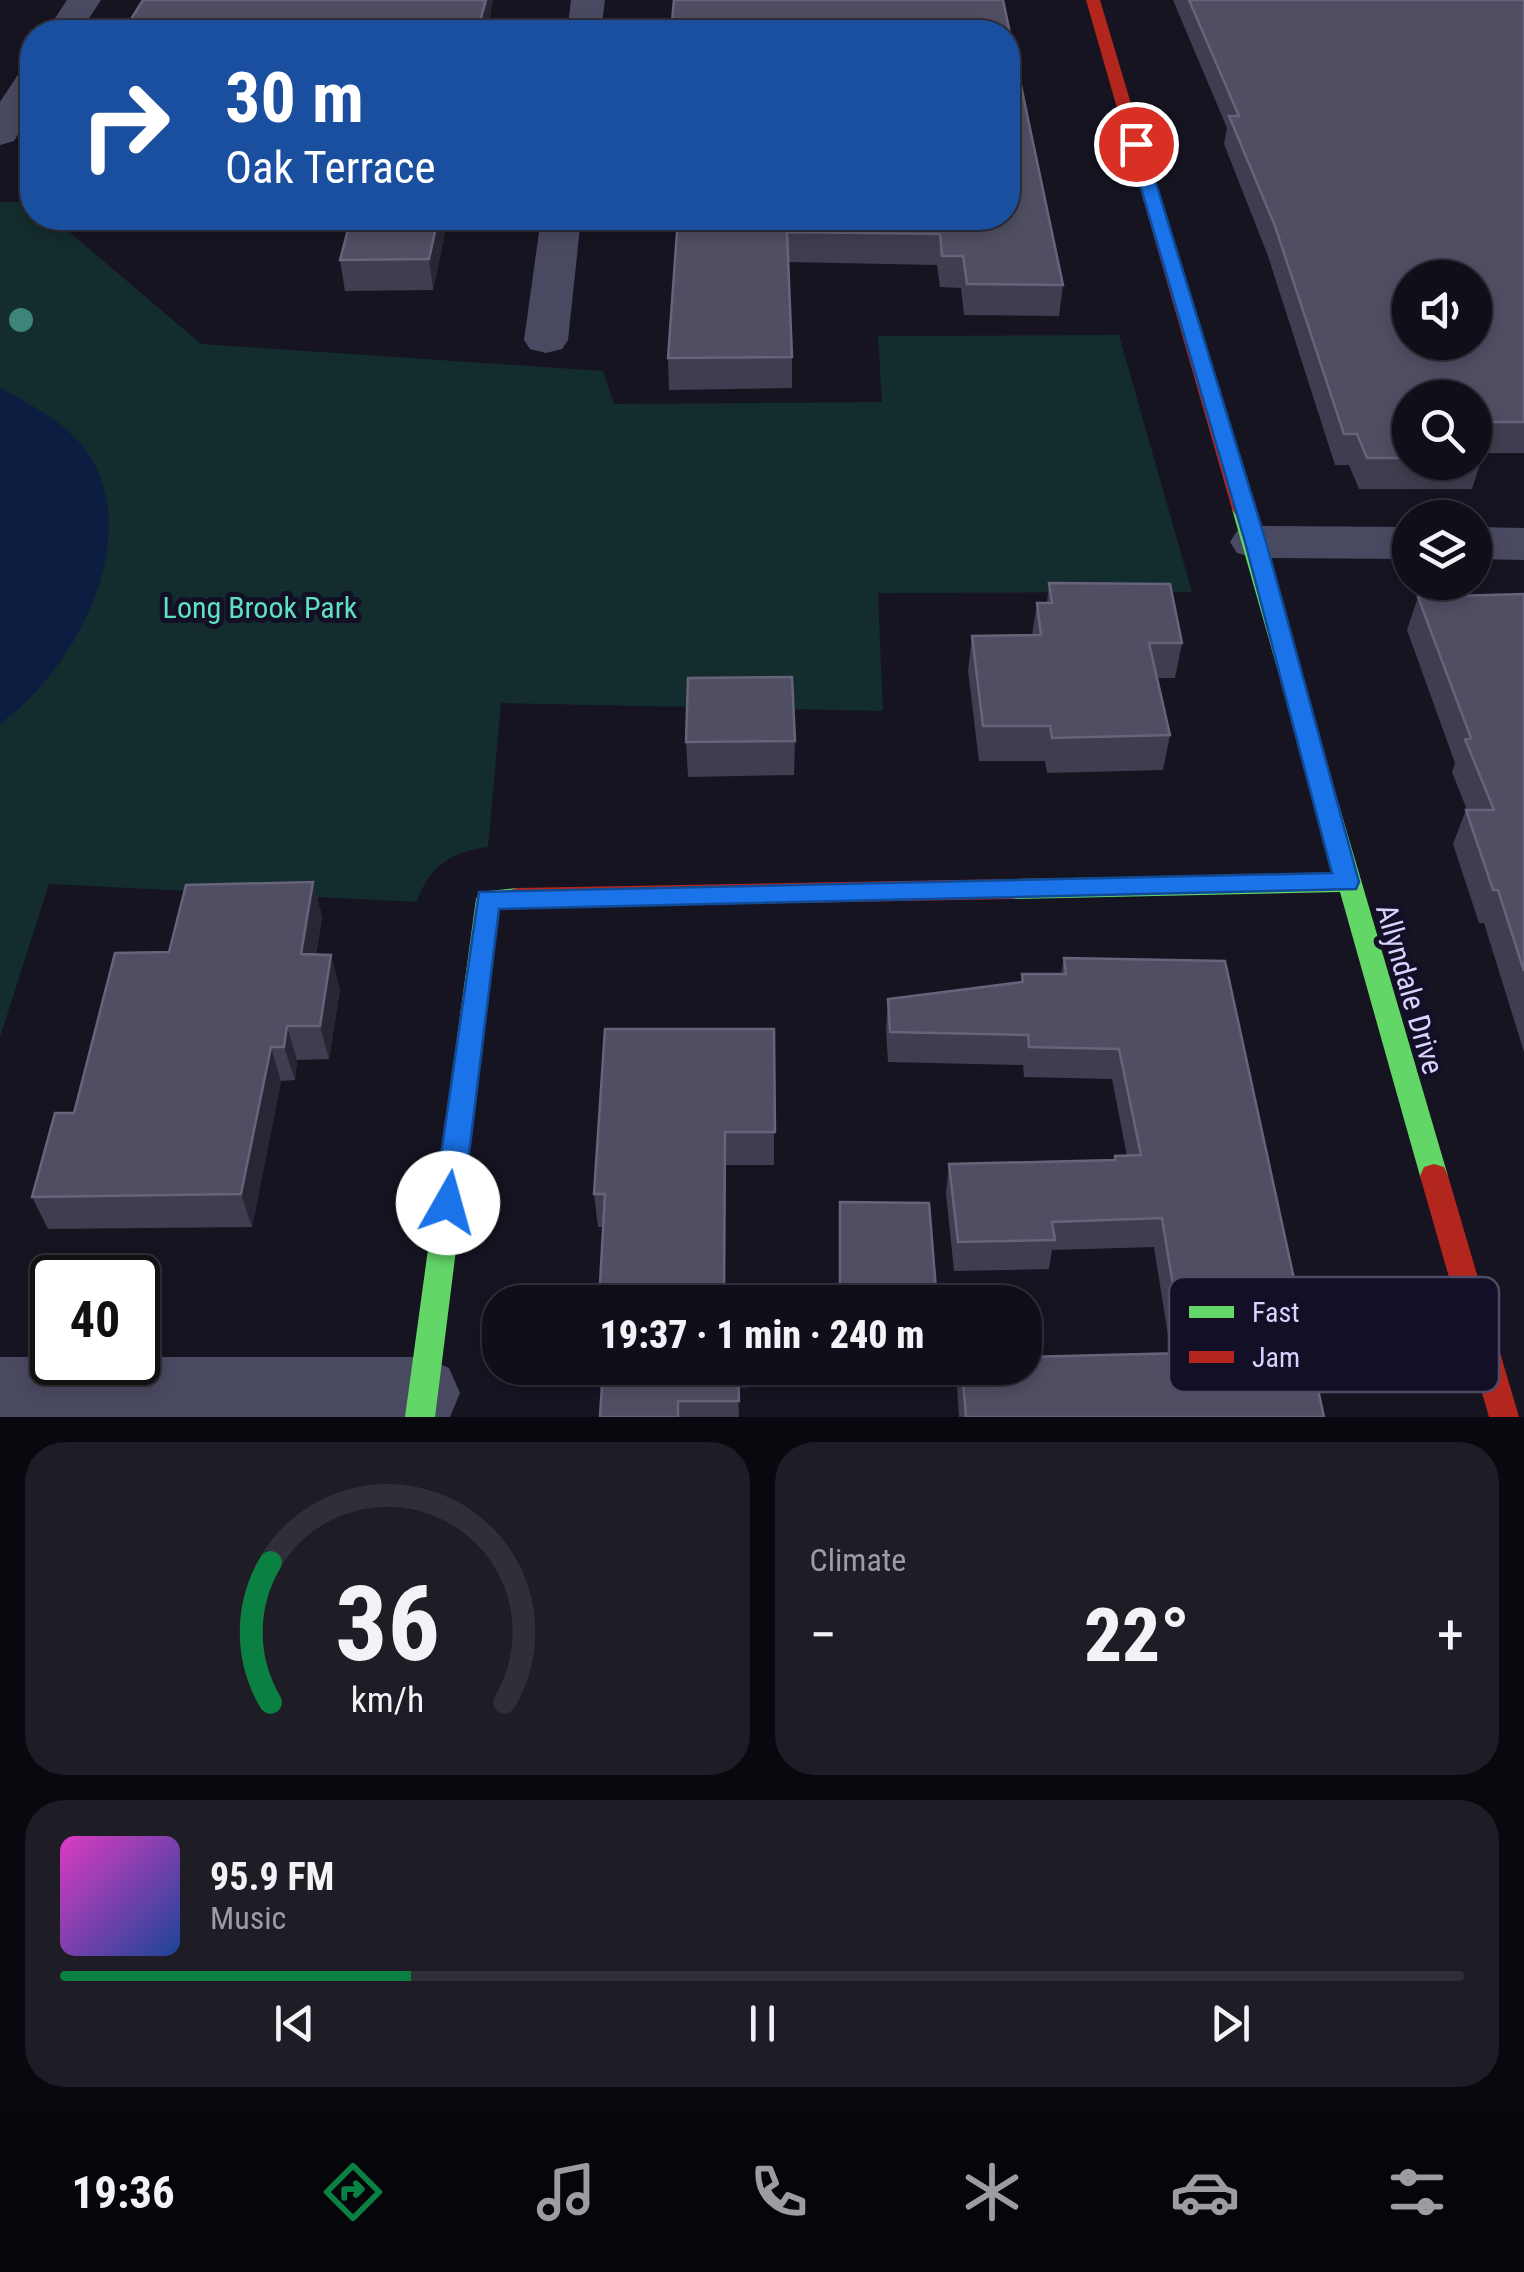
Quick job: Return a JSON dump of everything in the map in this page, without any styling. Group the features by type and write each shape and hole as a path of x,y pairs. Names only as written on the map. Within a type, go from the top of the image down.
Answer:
{"street":[{"name":"Allyndale Drive","path":"1093,0 1255,542 1347,882 1463,1277"},
{"path":"0,133 20,100"},
{"path":"546,340 560,230"},
{"path":"1255,542 1392,543"},
{"path":"1492,544 1524,544"},
{"path":"0,1393 422,1405 488,899 1347,882"},
{"name":"Allyndale Drive","path":"1497,1392 1504,1417"}],"green space":[{"name":"Long Brook Park","path":"0,202 20,202 20,230 67,230 201,344 603,371 614,404 882,402 878,336 1119,335 1192,592 878,593 883,711 501,703 488,847 443,863 428,879 417,902 49,884 0,1037"}],"water":[{"path":"0,387 49,417 82,445 104,491 109,527 93,603 75,639 53,672 0,724"}],"building":[{"path":"143,0 486,0 480,20 130,20"},
{"path":"674,0 1003,0 1007,20 672,20"},
{"path":"1189,0 1524,0 1524,422 1492,422 1492,380 1392,380 1392,458 1367,458 1357,434 1344,434 1275,226 1229,116 1239,116"},
{"path":"1020,81 1063,285 967,284 963,256 942,256 940,234 787,232 792,357 668,358 677,230 1020,230"},
{"path":"348,230 435,230 429,259 340,260"},
{"path":"1049,583 1170,584 1182,643 1149,643 1170,735 1052,738 1050,726 983,726 972,636 1041,635 1037,603 1052,603"},
{"path":"1524,594 1524,971 1466,810 1494,810 1465,739 1471,738 1419,600 1492,600 1492,595"},
{"path":"792,677 795,741 686,742 688,678"},
{"path":"313,882 301,954 331,955 320,1026 287,1026 284,1047 271,1047 241,1194 32,1197 55,1113 74,1113 115,953 169,952 186,885"},
{"path":"1064,958 1225,961 1294,1277 1172,1277 1162,1218 1052,1222 1055,1240 958,1242 949,1164 1115,1160 1115,1156 1141,1155 1119,1049 1029,1047 1028,1035 890,1032 888,999 1023,982 1022,974 1066,974"},
{"path":"605,1029 774,1029 775,1132 725,1132 724,1285 600,1285 605,1194 594,1194"},
{"path":"840,1202 929,1203 936,1285 840,1285"},
{"path":"1169,1353 1169,1392 1319,1392 1324,1417 966,1417 963,1385 1042,1385 1042,1357"},
{"path":"602,1385 739,1385 739,1401 678,1401 678,1417 600,1417"}],"traffic: fast":[{"path":"1242,509 1434,1176"},
{"path":"1012,889 1347,882"},
{"path":"420,1417 488,899 517,898"}],"traffic: jam":[{"path":"1093,0 1242,509"},
{"path":"517,898 1012,889"},
{"path":"1434,1176 1463,1277"},
{"path":"1497,1392 1504,1417"}],"route":[{"path":"448,1203 488,899 1347,882 1255,542 1136,144"}]}
